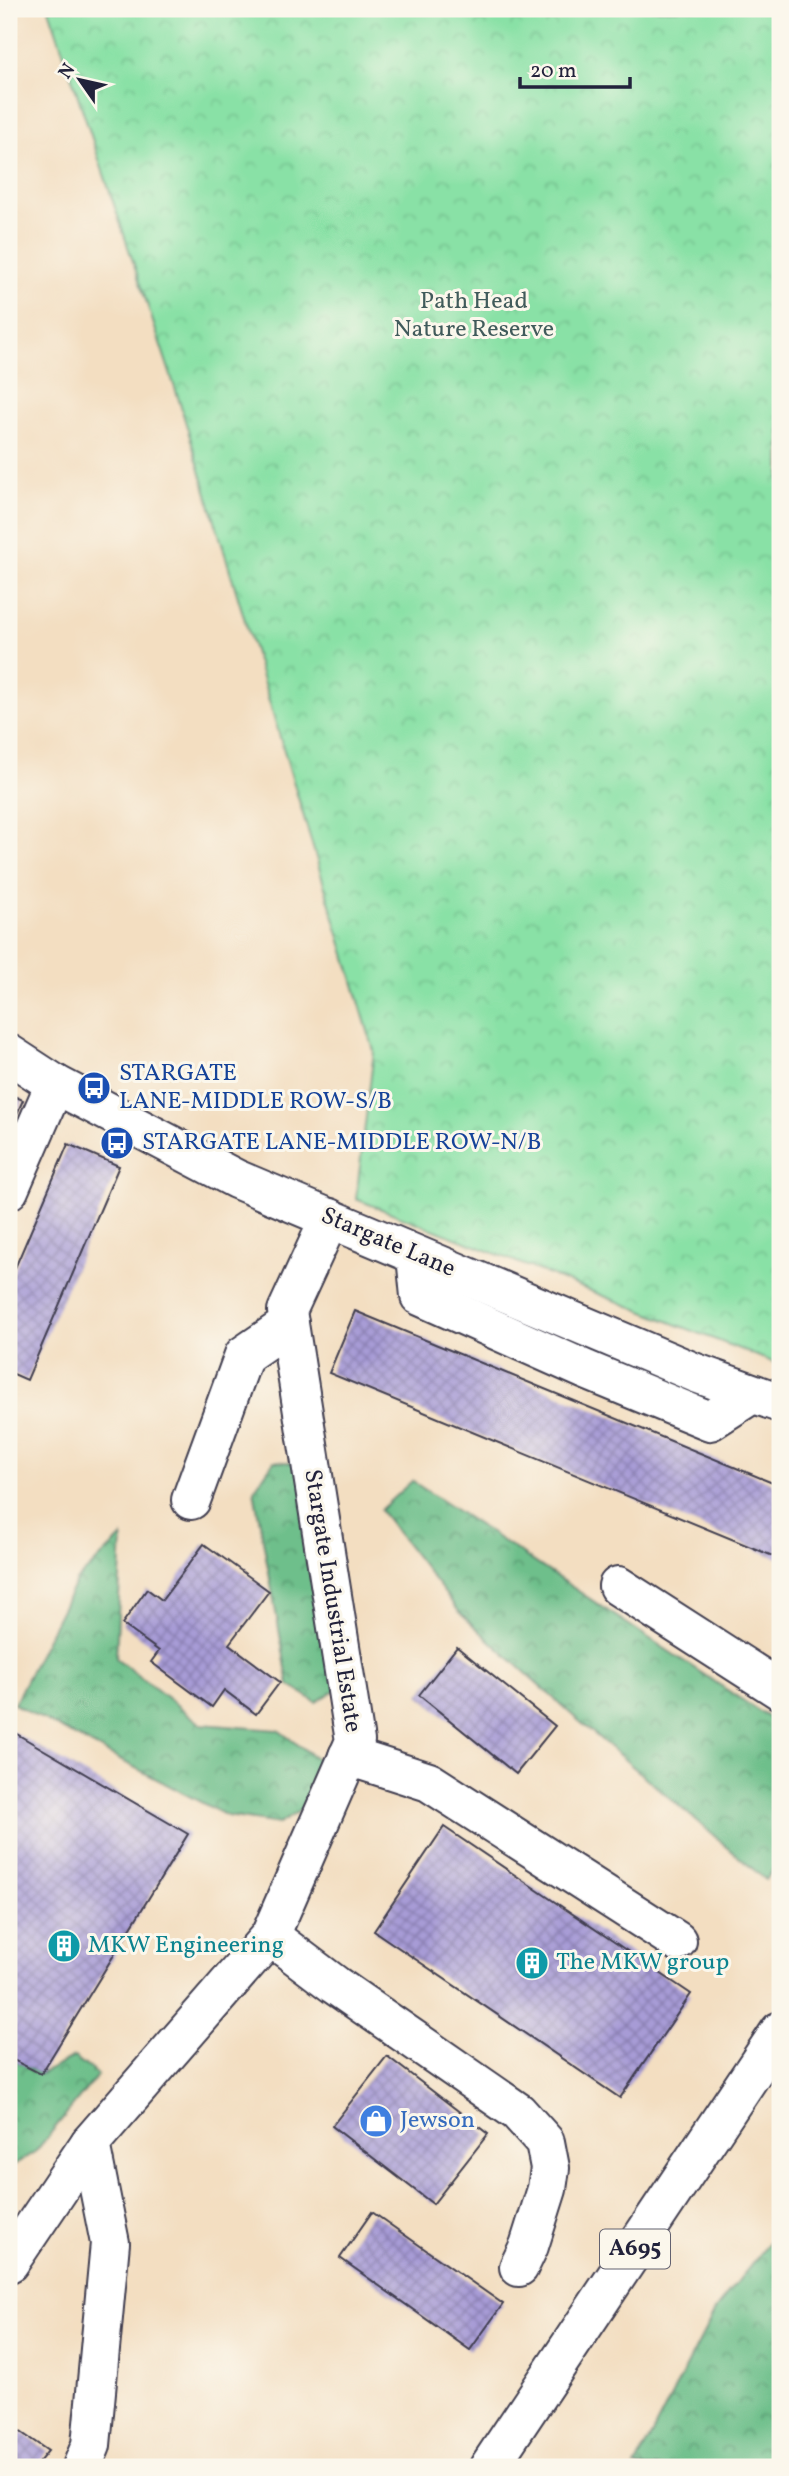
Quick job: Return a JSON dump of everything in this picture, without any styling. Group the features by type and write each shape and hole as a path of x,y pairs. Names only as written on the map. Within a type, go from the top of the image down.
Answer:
{"street":[{"name":"Stargate Lane","path":"9,1055 55,1084 236,1179 696,1373 766,1398"},
{"path":"9,1190 55,1084"},
{"name":"Stargate Industrial Estate","path":"9,2263 90,2143 271,1936 355,1741 287,1311 330,1218"},
{"path":"191,1500 244,1355 289,1324"},
{"path":"618,1586 780,1690"},
{"path":"348,1756 429,1782 677,1941"},
{"path":"271,1936 335,1985 518,2112 545,2142 550,2168 547,2189 529,2246 519,2267"},
{"name":"A695","path":"489,2467 780,2031"},
{"path":"82,2467 92,2445 110,2243 90,2143"}],"green space":[{"name":"Path Head Nature Reserve","path":"49,9 780,9 780,1365 356,1199 374,1051 178,397"},
{"path":"274,1461 303,1464 339,1688 316,1702 289,1685 254,1490"},
{"path":"412,1481 780,1725 780,1859 766,1880 571,1714 461,1614 380,1510"},
{"path":"122,1537 116,1658 201,1724 278,1730 320,1761 305,1807 279,1824 227,1816 14,1704 76,1581"},
{"path":"9,2057 41,2074 74,2057 98,2075 36,2151 9,2168"},
{"path":"780,2229 780,2467 635,2467 717,2307"}],"building":[{"path":"9,1094 23,1100 9,1132"},
{"path":"68,1144 119,1166 27,1380 9,1372 9,1282"},
{"path":"355,1311 780,1486 780,1559 329,1373"},
{"path":"204,1544 269,1591 229,1644 280,1682 256,1714 224,1690 212,1707 151,1662 159,1651 122,1624 147,1589 162,1600"},
{"path":"457,1647 555,1726 516,1774 419,1695"},
{"name":"MKW Engineering","path":"10,1730 188,1834 41,2074 9,2058"},
{"name":"The MKW group","path":"444,1827 691,1994 620,2098 374,1931"},
{"path":"387,2056 488,2134 433,2204 332,2126"},
{"path":"372,2212 503,2304 470,2350 340,2258"},
{"path":"9,2424 48,2451 35,2467 9,2467"}],"place":[{"name":"STARGATE LANE-MIDDLE ROW-S/B","path":"94,1088"},
{"name":"STARGATE LANE-MIDDLE ROW-N/B","path":"117,1143"},
{"name":"MKW Engineering","path":"64,1946"},
{"name":"The MKW group","path":"532,1963"},
{"name":"Jewson","path":"376,2121"}]}
